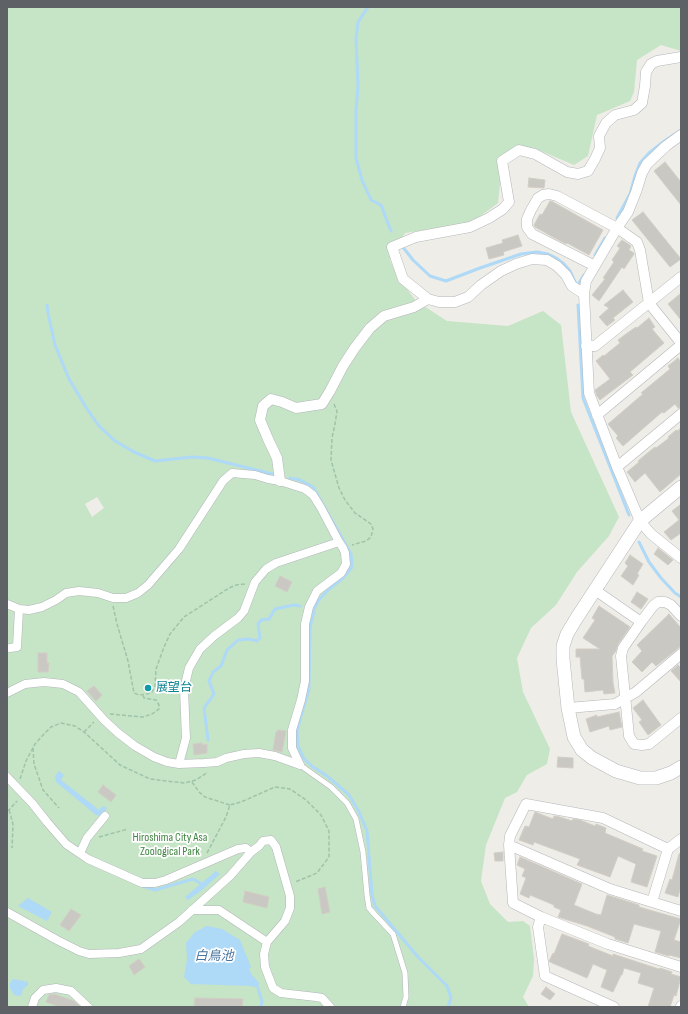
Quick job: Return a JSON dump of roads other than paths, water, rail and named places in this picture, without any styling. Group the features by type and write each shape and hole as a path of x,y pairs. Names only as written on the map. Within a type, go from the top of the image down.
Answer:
{"street":[{"path":"584,294 572,286 566,275 557,266 546,260 532,259 501,271 481,285 468,297 456,302 439,302 428,299 403,279 392,247 416,237 470,227 503,209 509,202 502,160 519,150 535,154 567,172 578,174 588,171 596,159 600,148 599,136 606,123 615,115 634,110 642,102 646,72 651,64 657,61 681,57"},
{"path":"681,135 666,146 647,164 628,212 586,281 584,294 589,393 617,467 640,521 651,534 681,558"},
{"path":"595,266 532,234 527,227 527,219 538,198 543,195 550,194 557,196 617,228 637,242 640,250 649,303 681,344 597,414"},
{"path":"586,346 595,346 681,277"},
{"path":"280,480 277,458 260,420 263,406 271,399 296,408 322,404 343,366 360,340 370,328 384,316 414,307 428,299"},
{"path":"617,467 681,414"},
{"path":"7,604 19,609 29,610 56,600 66,593 79,591 98,593 113,598 126,598 138,593 148,585 178,549 223,481 232,473 255,475 268,479 280,480 304,489 313,495 321,508 338,542 343,548 346,564 341,573 317,591 309,607 305,624 305,681 292,730 292,748 300,765"},
{"path":"681,488 640,521 594,590 567,634 563,646 568,708 574,737 582,750 592,758 610,768 640,778 656,778 671,773 681,767"},
{"path":"180,764 186,738 184,689 189,668 200,649 214,636 238,618 244,611 255,582 266,569 276,563 338,542"},
{"path":"594,590 641,622"},
{"path":"681,616 671,605 665,602 658,602 652,606 623,648 621,656 629,736 634,744 649,744 681,718"},
{"path":"10,648 17,647 19,609"},
{"path":"568,708 614,704 636,692 681,654"},
{"path":"7,693 25,684 44,682 63,684 79,692 104,720 135,746 154,757 167,762 180,764 218,762 226,758 244,754 259,753 275,756 300,765"},
{"path":"7,777 32,803 66,844 88,859 142,883 155,883 166,880 238,849 246,848 251,852"},
{"path":"668,849 603,818 526,804 510,836 509,845 513,903 541,917 608,944 681,967"},
{"path":"80,853 87,838 105,816"},
{"path":"652,902 668,849 681,839"},
{"path":"7,912 57,940 79,951 89,954 141,949 179,922 230,876 263,841 271,840 276,847 290,896 290,908 285,920 267,942 264,954 265,966 273,988 281,993 322,998 330,1007"},
{"path":"509,845 610,889 681,911"},
{"path":"192,910 219,910 267,942"},
{"path":"541,917 538,927 545,976 614,1007"},
{"path":"32,1007 35,998 43,990 56,988 71,991 88,1007"}],"lane":[{"path":"300,765 331,787 346,803 356,819 363,852 369,908 393,934 405,973 406,996 403,1007"}],"water":[{"path":"59,771 64,775 61,780 99,810 103,806 107,808 101,816 96,815 56,782 55,776"},
{"path":"216,871 220,874 202,890 188,900 185,897"},
{"path":"28,898 52,912 47,921 18,906"},
{"name":"白鳥池","path":"207,926 222,929 240,940 251,967 249,969 259,983 258,988 251,986 191,984 184,977 187,959 186,943 195,932"},
{"path":"13,979 28,982 28,985 23,989 21,996 14,995 10,988 10,983"}],"waterway":[{"path":"368,7 358,22 356,39 358,87 356,109 356,158 362,180 371,200 381,205 391,231"},
{"path":"617,218 630,194 640,163 649,153 681,130"},
{"path":"595,255 605,238"},
{"path":"402,246 413,260 430,276 446,281 521,254 537,252 548,254 564,264 570,271 576,284"},
{"path":"577,286 584,275"},
{"path":"47,305 55,345 69,379 99,426 115,441 134,452 155,461 192,457 208,458 276,475"},
{"path":"578,305 583,398 629,515"},
{"path":"290,478 300,480 313,487 351,554 352,567 343,578 328,590 318,601 315,607 310,628 309,689 297,732 298,746 304,759 349,795 359,812 367,831 372,895 375,906 418,957 447,986 451,998 448,1007"},
{"path":"639,542 649,562 661,578 675,593 681,597"},
{"path":"208,740 204,708 214,694 209,681 213,672 221,666 227,650 238,640 249,639 257,641 260,638 258,624 261,620 269,619 275,609 294,605 300,606"},
{"path":"140,885 155,890 193,879 200,883"},
{"path":"258,988 262,1002 261,1007"}],"place":[{"name":"展望台","path":"148,688"}],"park label":[{"name":"Hiroshima City Asa Zoological Park","path":"170,845"}]}
